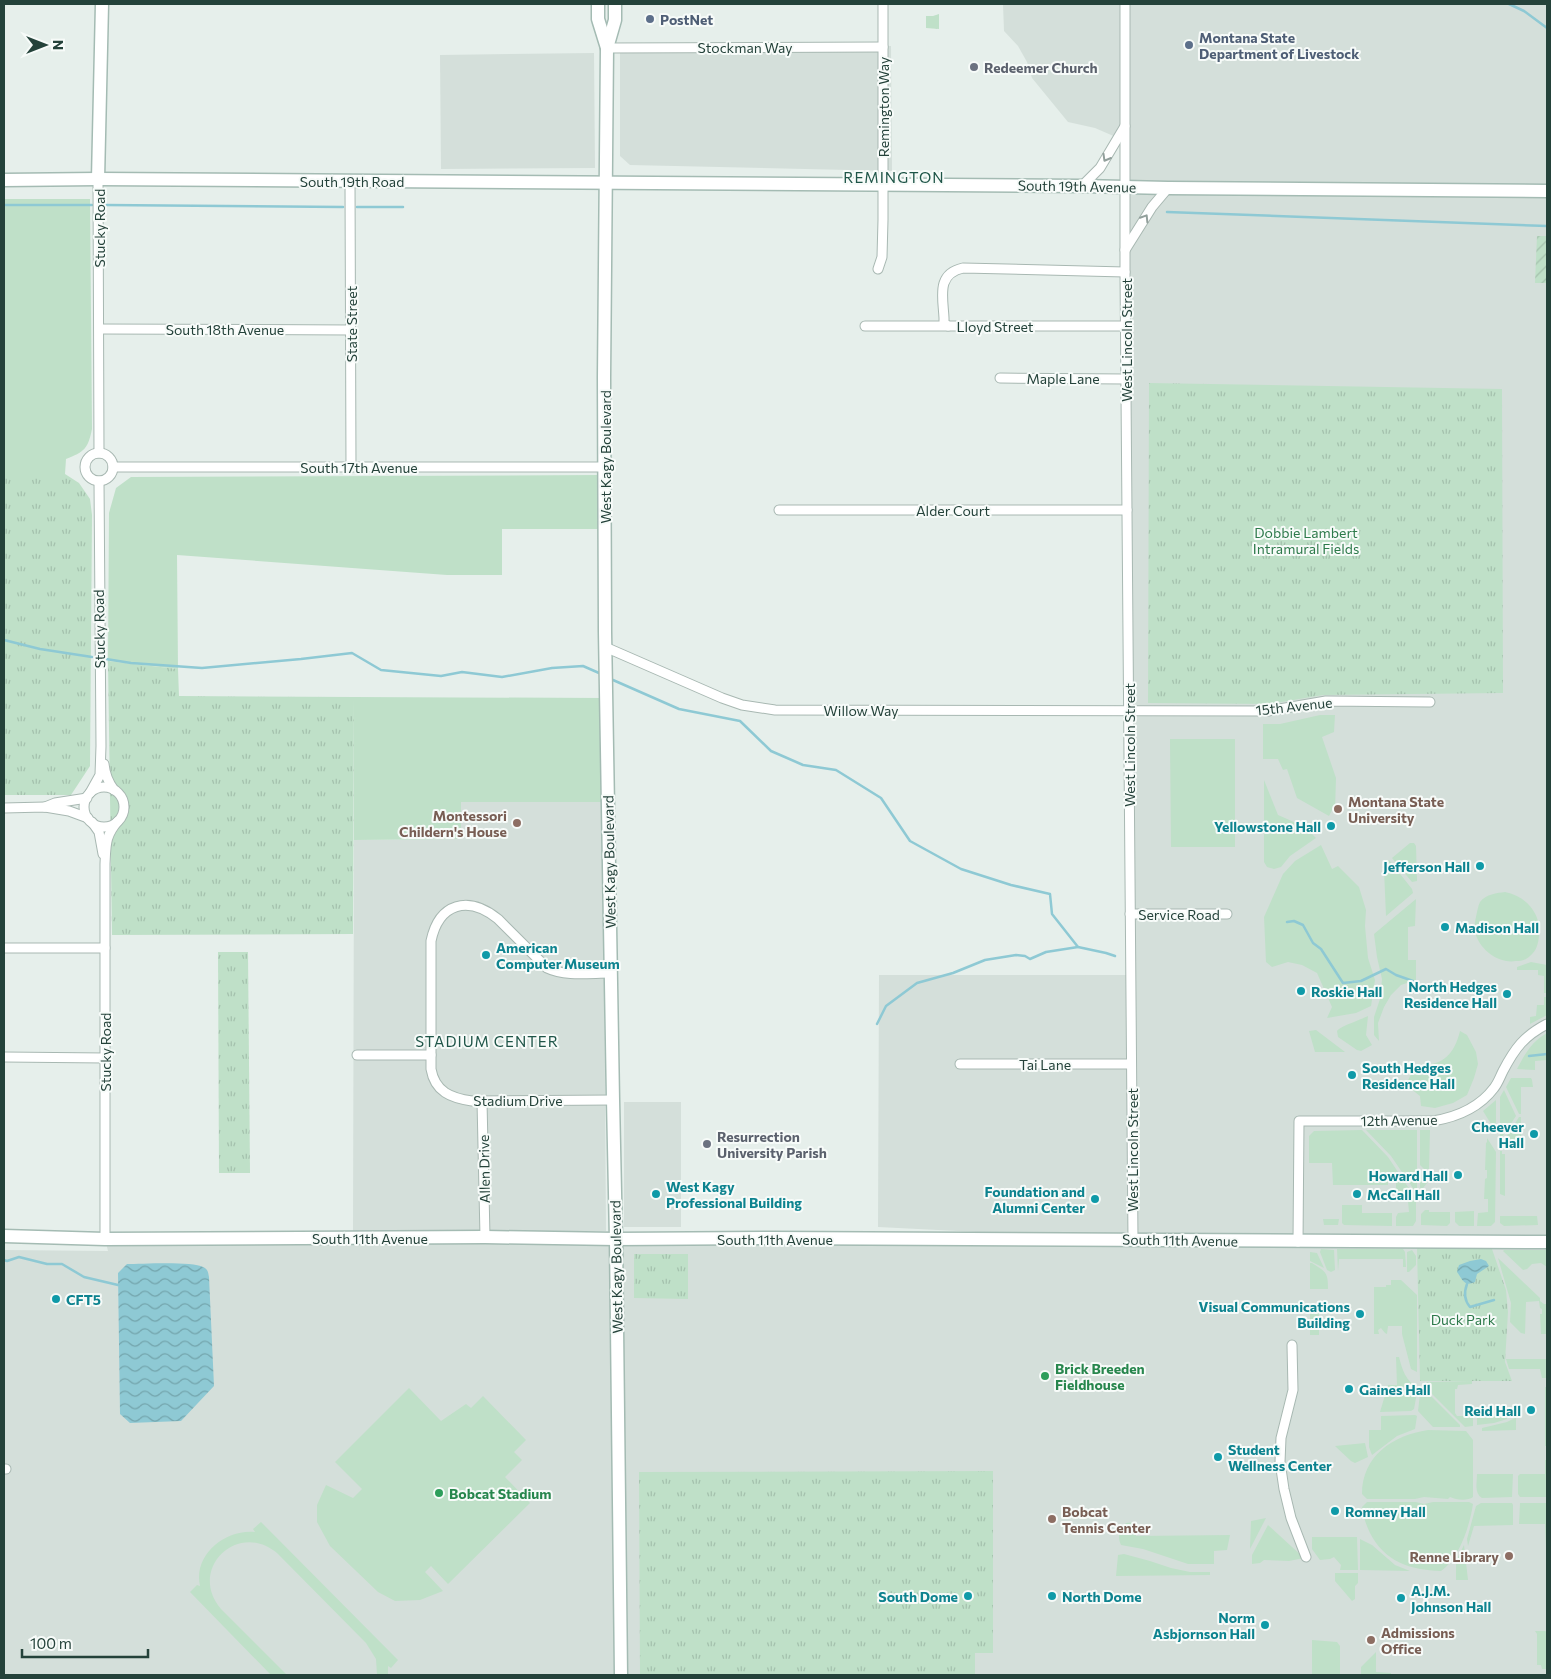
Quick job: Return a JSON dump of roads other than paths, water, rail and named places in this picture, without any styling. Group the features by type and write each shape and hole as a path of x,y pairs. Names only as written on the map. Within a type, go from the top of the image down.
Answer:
{"main road":[{"name":"Stucky Road","path":"98,179 102,4"},
{"name":"West Kagy Boulevard","path":"598,4 598,19 607,48"},
{"path":"604,4 607,48"},
{"name":"West Kagy Boulevard","path":"615,4 615,20 607,48 604,467 605,647 616,1239 621,1675"},
{"path":"4,180 98,179"},
{"name":"South 19th Road","path":"98,179 606,182"},
{"name":"South 19th Avenue","path":"606,182 1547,191"},
{"name":"South 11th Avenue","path":"4,1236 105,1239 485,1237 1547,1242"}],"street":[{"name":"Remington Way","path":"878,269 882,257 884,184 883,4"},
{"name":"West Lincoln Street","path":"1125,4 1125,272 1133,1240"},
{"name":"Stockman Way","path":"607,48 883,47"},
{"path":"1082,186 1100,168 1125,125"},
{"name":"Stucky Road","path":"98,179 99,453"},
{"name":"State Street","path":"350,181 351,467"},
{"path":"1125,250 1152,207 1168,188"},
{"name":"Lloyd Street","path":"1125,272 963,268 950,274 944,280 942,287 944,323 948,326 1126,326"},
{"path":"865,326 948,326"},
{"name":"South 18th Avenue","path":"99,329 351,330"},
{"name":"Maple Lane","path":"1000,378 1126,379"},
{"path":"99,453 108,456 113,467 106,480 98,482 89,478 84,469 86,460 99,453"},
{"name":"South 17th Avenue","path":"113,467 604,467"},
{"name":"Stucky Road","path":"89,796 100,776 98,482"},
{"name":"Alder Court","path":"779,510 1127,510"},
{"name":"Willow Way","path":"605,647 722,698 757,708 775,710 874,711 1129,711"},
{"name":"15th Avenue","path":"1129,711 1268,711 1326,701 1430,702"},
{"name":"Stucky Road","path":"100,746 109,784 114,790"},
{"path":"4,808 45,807 69,811 104,827 118,821 123,812 124,802 122,797 114,790 104,787 99,788 89,796 45,807"},
{"path":"89,796 85,807 90,820"},
{"name":"Stucky Road","path":"90,820 99,832 105,864"},
{"name":"Stucky Road","path":"105,1239 105,864 110,831 118,821"},
{"name":"Stadium Drive","path":"610,973 556,972 540,962 491,913 475,906 457,906 443,915 436,922 431,940 432,1075 443,1091 456,1099 482,1101 612,1100"},
{"name":"Service Road","path":"1130,914 1227,914"},
{"path":"4,948 105,948"},
{"name":"12th Avenue","path":"1298,1242 1299,1121 1433,1121 1468,1111 1495,1087 1521,1041 1532,1032 1547,1024"},
{"path":"357,1055 431,1055"},
{"path":"4,1057 105,1058"},
{"name":"Tai Lane","path":"960,1064 1131,1064"},
{"name":"Allen Drive","path":"482,1101 485,1237"},
{"path":"1292,1345 1293,1390 1281,1438 1280,1462 1291,1518 1306,1557"}],"water":[{"path":"1481,1259 1486,1261 1489,1266 1477,1274 1475,1282 1468,1284 1464,1282 1457,1272 1459,1265"},
{"path":"127,1264 189,1264 203,1267 208,1272 214,1386 181,1421 130,1423 120,1414 118,1273"}],"waterway":[{"path":"1509,4 1524,11 1547,28"},
{"path":"4,205 92,205"},
{"path":"105,205 343,207"},
{"path":"357,207 403,207"},
{"path":"1167,212 1547,226"},
{"path":"4,640 40,649 92,657"},
{"path":"106,659 131,663 202,668 352,653 381,670 441,676 462,672 502,677 552,668 583,666 599,673"},
{"path":"613,680 679,709 740,721 771,751 803,765 836,770 881,798 910,841 961,869 1011,885 1050,894 1052,914 1078,947 1115,956"},
{"path":"1287,922 1294,921 1303,925 1313,943 1321,949 1343,983 1361,981 1386,969 1413,981"},
{"path":"877,1024 886,1006 917,983 953,973 985,960 1016,955 1025,956 1030,959 1046,952 1078,947"},
{"path":"1529,1056 1547,1054"},
{"path":"4,1260 7,1261 19,1257 47,1264 62,1264 84,1277 118,1285"},
{"path":"1467,1284 1465,1296 1470,1307 1494,1300"}],"place":[{"name":"PostNet","path":"650,19"},
{"name":"Montana State Department of Livestock","path":"1189,45"},
{"name":"Redeemer Church","path":"974,67"},
{"name":"Montana State University","path":"1338,809"},
{"name":"Montessori Childern's House","path":"517,823"},
{"name":"Yellowstone Hall","path":"1331,826"},
{"name":"Jefferson Hall","path":"1480,866"},
{"name":"Madison Hall","path":"1445,927"},
{"name":"American Computer Museum","path":"486,955"},
{"name":"Roskie Hall","path":"1301,991"},
{"name":"North Hedges Residence Hall","path":"1507,994"},
{"name":"South Hedges Residence Hall","path":"1352,1075"},
{"name":"Cheever Hall","path":"1534,1134"},
{"name":"Resurrection University Parish","path":"707,1144"},
{"name":"Howard Hall","path":"1458,1175"},
{"name":"West Kagy Professional Building","path":"656,1194"},
{"name":"McCall Hall","path":"1357,1194"},
{"name":"Foundation and Alumni Center","path":"1095,1199"},
{"name":"CFT5","path":"56,1299"},
{"name":"Visual Communications Building","path":"1360,1314"},
{"name":"Brick Breeden Fieldhouse","path":"1045,1376"},
{"name":"Gaines Hall","path":"1349,1389"},
{"name":"Reid Hall","path":"1531,1410"},
{"name":"Student Wellness Center","path":"1218,1457"},
{"name":"Bobcat Stadium","path":"439,1493"},
{"name":"Romney Hall","path":"1335,1511"},
{"name":"Bobcat Tennis Center","path":"1052,1519"},
{"name":"Renne Library","path":"1509,1556"},
{"name":"South Dome","path":"968,1596"},
{"name":"North Dome","path":"1052,1596"},
{"name":"A.J.M. Johnson Hall","path":"1401,1598"},
{"name":"Norm Asbjornson Hall","path":"1265,1625"},
{"name":"Admissions Office","path":"1371,1640"}],"district":[{"name":"REMINGTON","path":"894,177"},
{"name":"STADIUM CENTER","path":"487,1041"}],"park label":[{"name":"Dobbie Lambert Intramural Fields","path":"1306,540"},
{"name":"Duck Park","path":"1463,1319"}]}
